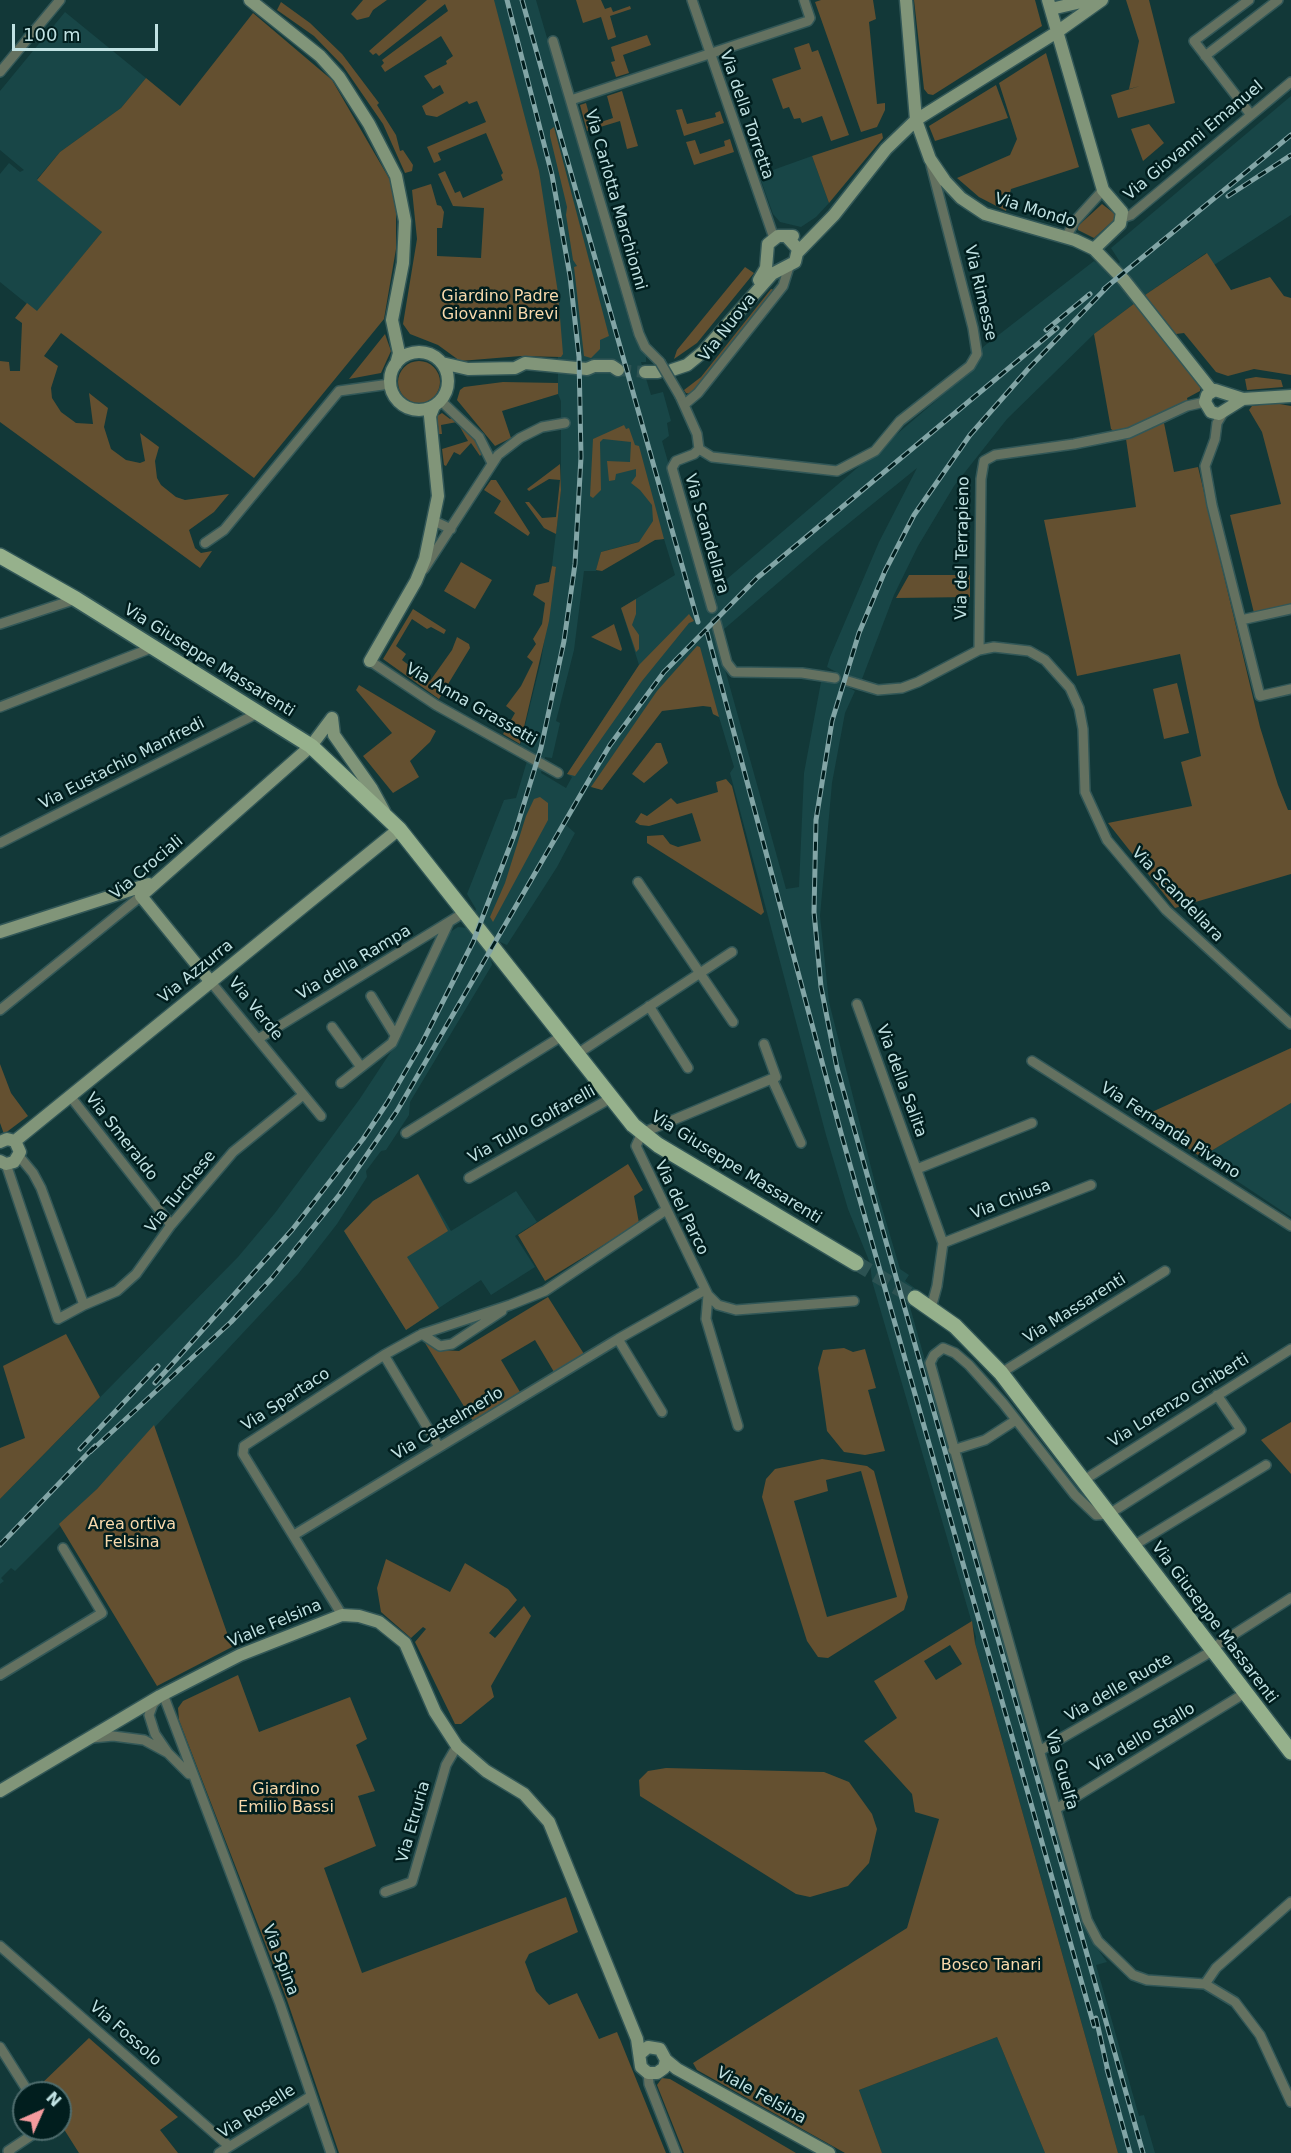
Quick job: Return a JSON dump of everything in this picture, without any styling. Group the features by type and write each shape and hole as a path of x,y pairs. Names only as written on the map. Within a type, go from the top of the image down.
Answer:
{"main road":[{"name":"Via Giuseppe Massarenti","path":"0,556 76,598 311,746 399,829 611,1098 642,1133 856,1263"},
{"name":"Via Giuseppe Massarenti","path":"915,1298 931,1308 973,1343 1001,1373 1245,1693 1289,1746"}],"street":[{"path":"0,72 60,0"},
{"path":"250,0 320,56 339,77 364,115 396,176 405,221 403,263 392,320 399,354 390,384 398,400 415,409 432,441"},
{"name":"Via della Torretta","path":"692,0 710,54 781,237"},
{"path":"571,100 808,21 810,18 804,0"},
{"name":"Via Mondo","path":"906,0 916,120 930,159 956,193 978,210 1066,237 1094,249 1124,280 1217,403"},
{"path":"1090,0 1049,4 1103,190 1120,208 1122,218"},
{"path":"672,370 692,362 772,274 795,262 798,252 827,222 886,149 916,120 1057,32 1102,0"},
{"path":"1249,0 1194,41 1251,115"},
{"path":"1205,56 1278,0"},
{"name":"Via Carlotta Marchionni","path":"553,40 639,334 659,367"},
{"name":"Via Giovanni Emanuel","path":"1094,249 1122,218 1131,215 1291,82"},
{"name":"Via Rimesse","path":"699,449 712,457 837,471 875,451 900,422 973,363 977,354 973,328 930,159"},
{"path":"1066,237 1075,221 1103,190"},
{"path":"746,300 765,271 766,248 781,237 805,235 827,222"},
{"path":"781,237 794,242 798,252"},
{"path":"767,259 770,264 785,268"},
{"name":"Via Nuova","path":"684,403 698,393 783,286 785,268"},
{"path":"395,334 406,346 432,355 442,363 455,368 488,370 516,368 523,371 550,372 558,368 588,369 594,366 612,366 618,370"},
{"path":"396,364 408,355 419,352"},
{"path":"442,363 448,377 448,387"},
{"path":"645,372 659,367 684,403 699,440 699,449"},
{"path":"420,574 438,496 430,416 448,387 463,376 488,370"},
{"path":"205,543 224,530 339,391 390,384"},
{"name":"Via del Terrapieno","path":"979,650 981,479 984,461 995,455 1074,444 1129,433 1186,406 1291,396"},
{"path":"415,409 437,403"},
{"path":"437,403 479,436 492,462"},
{"path":"1217,403 1216,427 1205,473 1260,696 1291,689"},
{"path":"370,661 420,574 492,462 520,438 550,424 565,423"},
{"name":"Via Scandellara","path":"699,449 694,454 676,461 672,468 712,608"},
{"path":"434,521 451,528"},
{"path":"0,624 76,598"},
{"path":"1241,620 1291,609"},
{"path":"716,622 727,663 734,672 802,673 835,678"},
{"path":"0,707 154,647"},
{"name":"Via Scandellara","path":"848,681 878,690 902,688 979,650 1011,647 1029,651 1059,673 1070,688 1079,708 1083,729 1085,792 1107,840 1166,910 1291,1024"},
{"name":"Via Anna Grassetti","path":"370,661 436,705 558,772"},
{"name":"Via Eustachio Manfredi","path":"0,843 258,712"},
{"name":"Via Giuseppe Massarenti","path":"311,746 332,718 334,735 372,789 386,815"},
{"name":"Via Crociali","path":"0,1010 161,880 311,746"},
{"name":"Via Azzurra","path":"15,1141 399,829"},
{"path":"0,932 161,880"},
{"path":"638,882 733,1022"},
{"name":"Via Verde","path":"141,896 321,1116"},
{"name":"Via della Rampa","path":"258,1039 465,912"},
{"path":"341,1083 392,1043 449,922"},
{"path":"577,1054 732,952"},
{"path":"371,996 395,1035"},
{"name":"Via della Salita","path":"857,1004 943,1243 931,1308"},
{"path":"649,1006 688,1068"},
{"path":"332,1027 361,1067"},
{"path":"406,1133 562,1036"},
{"path":"642,1133 776,1077 764,1044"},
{"name":"Via Fernanda Pivano","path":"1032,1061 1291,1226"},
{"path":"772,1079 801,1143"},
{"name":"Via Turchese","path":"2,1162 58,1318 117,1291 136,1274 171,1225 233,1152 303,1095"},
{"name":"Via Smeraldo","path":"70,1096 171,1225"},
{"name":"Via Tullo Golfarelli","path":"469,1178 611,1098"},
{"path":"917,1169 1032,1123"},
{"name":"Via del Parco","path":"642,1133 636,1142 638,1153 707,1293 706,1319 738,1426"},
{"path":"0,1142 7,1139 15,1141 20,1148 19,1156 14,1162 2,1162"},
{"path":"19,1156 33,1173 40,1188 84,1305"},
{"name":"Via Chiusa","path":"943,1243 1091,1185"},
{"name":"Via Spartaco","path":"342,1615 243,1454 244,1446 384,1355 422,1334 545,1291 666,1210"},
{"name":"Via Massarenti","path":"1001,1373 1165,1271"},
{"path":"707,1293 718,1305 736,1310 854,1301"},
{"name":"Via Castelmerlo","path":"294,1535 618,1339 707,1293"},
{"name":"Via Spartaco","path":"422,1334 440,1346 452,1344 510,1305"},
{"path":"618,1339 662,1412"},
{"name":"Via Guelfa","path":"1016,1420 969,1365 955,1353 943,1348 934,1355 930,1363 953,1450 1016,1672 1041,1750 1087,1920 1098,1941 1133,1976 1147,1980 1205,1984 1226,1995 1248,2017 1260,2035 1291,2102"},
{"name":"Via Lorenzo Ghiberti","path":"1084,1480 1291,1348"},
{"path":"384,1355 439,1447"},
{"path":"953,1450 985,1440 1016,1420 1075,1495 1096,1515 1109,1514 1241,1430 1217,1395"},
{"path":"1133,1546 1266,1464"},
{"path":"0,1675 102,1613 63,1548"},
{"name":"Via delle Ruote","path":"1041,1750 1212,1650 1291,1598"},
{"name":"Viale Felsina","path":"0,1791 163,1694 240,1655 342,1615 359,1616 379,1622 405,1643 435,1712 457,1746 486,1770 524,1794 549,1822 637,2039 644,2051 660,2049 665,2064 829,2153"},
{"name":"Via dello Stallo","path":"1056,1809 1245,1693"},
{"name":"Via Spina","path":"194,1780 168,1753 155,1734 149,1716 153,1704 163,1694 276,1994 331,2153"},
{"name":"Via Spina","path":"87,1739 129,1737 144,1740 168,1753"},
{"name":"Via Etruria","path":"386,1892 412,1882 446,1765 457,1746"},
{"path":"1205,1984 1216,1968 1291,1902"},
{"name":"Via Fossolo","path":"0,1946 229,2146"},
{"path":"0,2047 21,2081"},
{"path":"644,2051 639,2063 648,2073 649,2084 676,2153"},
{"path":"648,2073 657,2073 665,2064"},
{"name":"Via Roselle","path":"219,2153 311,2096"},
{"path":"10,2153 8,2151 23,2141"}],"shaded area":[{"path":"482,0 536,0 634,338 646,354 646,362 641,362 651,395 663,392 671,421 667,423 669,436 662,441 710,609 717,603 714,590 972,370 983,347 1094,261 1110,271 1120,262 1111,248 1291,96 1291,215 1214,265 1206,253 1145,295 1128,275 1121,281 1135,303 1094,334 1007,419 954,486 918,546 894,595 862,679 849,676 846,686 855,691 845,713 832,783 820,916 829,1002 877,1191 900,1269 909,1275 905,1281 920,1292 910,1307 1087,1934 1107,1962 1096,1965 1139,2116 1144,2115 1155,2153 1118,2153 975,1643 976,1637 872,1281 870,1263 848,1209 826,1135 730,773 734,767 719,717 713,714 703,682 676,695 645,730 602,790 589,786 566,825 575,833 557,867 507,945 500,942 491,959 492,965 410,1102 409,1115 386,1150 381,1151 366,1171 367,1177 337,1224 298,1274 97,1489 15,1571 11,1568 1,1578 4,1581 0,1584 0,1499 238,1257 275,1213 359,1100 392,1050 450,932 458,927 468,928 476,909 467,894 504,800 516,798 530,751 520,746 541,661 556,568 552,566 561,490 561,401 558,394 558,354","holes":["917,468 879,542 830,657 827,667 836,672 834,683 821,682 804,773 799,887 786,889 713,626 719,619 723,630","664,539 675,575 621,608 639,665 567,774 572,777 566,788 541,773 545,757 552,758 560,723 556,721 574,650 584,571 596,571 601,552 638,542"]},
{"path":"65,12 146,78 121,108 60,152 37,179 102,232 37,312 0,282 0,174 9,163 20,172 24,170 0,150 0,91"},
{"path":"812,156 829,203 816,217 801,227 780,222 773,214 759,175"},
{"path":"1291,1103 1291,1217 1201,1157"},
{"path":"418,1174 451,1231 516,1191 537,1222 515,1236 535,1267 491,1295 481,1280 406,1330 344,1231 373,1201"},
{"path":"997,2037 1045,2153 882,2153 859,2090"}],"green space":[{"path":"363,0 387,0 373,10 369,17 357,20 351,14"},
{"name":"Giardino Padre Giovanni Brevi","path":"427,0 494,0 539,171 558,293 563,354 561,357 521,356 460,361 438,345 410,334 403,324 417,239 412,190 431,184 437,205 441,206 444,212 442,228 437,228 437,256 481,258 484,208 453,206 438,174 445,171 455,193 460,191 463,198 503,180 501,175 503,173 486,133 438,153 441,160 434,163 427,147 486,122 477,101 469,104 467,101 437,117 426,115 422,106 444,93 440,85 433,89 424,76 447,64 446,61 453,56 441,36 385,72 381,66 384,63 382,60 448,11 445,4 379,56 369,51"},
{"path":"576,0 601,0 605,9 611,7 613,12 630,6 631,9 610,16 616,37 608,40 601,17 583,23"},
{"path":"873,0 876,19 869,22 877,104 885,103 885,110 877,127 861,132 815,2"},
{"path":"914,0 1035,0 1042,26 933,95 928,94 924,89"},
{"path":"1126,0 1149,0 1175,103 1118,118 1111,95 1140,86 1129,89 1139,41"},
{"path":"281,2 310,23 342,54 379,103 377,105 396,135 400,151 403,150 413,165 412,171 405,173 383,124 343,66 314,36 277,10"},
{"path":"253,13 332,80 390,180 396,209 396,249 384,319 254,478 61,333 44,356 58,366 51,388 52,398 61,412 76,423 93,424 89,393 108,408 104,427 111,449 126,460 140,463 145,461 140,433 159,447 155,461 157,478 161,485 176,497 185,500 229,494 214,512 189,530 195,548 201,553 212,551 200,568 0,422 0,361 9,362 10,371 20,371 22,323 15,318 27,303 37,311 102,232 37,180 60,152 121,108 146,78 180,106"},
{"path":"647,35 651,45 623,55 629,73 616,77 611,62 615,61 611,47"},
{"path":"809,43 812,52 818,50 849,135 831,141 822,116 802,123 800,118 794,119 789,107 783,109 772,79 801,69 794,48"},
{"path":"1046,53 1079,167 1011,189 1006,211 979,197 957,178 1010,155 1017,139 999,83"},
{"path":"996,85 1008,118 935,141 929,126"},
{"path":"622,91 638,146 627,149 620,121 587,131 580,105 586,103 592,125 613,118 607,96"},
{"path":"682,109 687,124 716,117 715,113 720,111 724,123 684,136 676,110"},
{"path":"1149,124 1164,143 1143,161 1131,129"},
{"path":"554,127 609,336 600,340 600,349 591,358 584,356 574,267 577,266 573,260 566,215 567,207 550,136 550,130"},
{"path":"882,133 883,138 829,203 812,156"},
{"path":"730,139 734,152 694,165 686,142 695,140 700,154 725,146 724,141"},
{"path":"1102,204 1115,214 1115,219 1094,238 1078,230 1078,226"},
{"path":"1207,253 1231,290 1270,277 1284,296 1291,298 1291,375 1254,369 1228,376 1216,372 1184,333 1176,334 1145,295"},
{"path":"745,267 754,273 697,343 674,359 677,350"},
{"path":"771,289 775,290 710,372 691,394 686,393 684,390 701,377"},
{"path":"1135,303 1201,386 1200,391 1187,398 1190,410 1164,423 1174,472 1198,467 1260,727 1278,785 1288,810 1291,810 1291,874 1175,908 1108,823 1192,806 1181,762 1201,756 1180,654 1077,676 1044,520 1136,507 1126,439 1111,429 1094,334"},
{"path":"385,334 391,351 381,373 349,379"},
{"path":"419,361 427,362 434,367 439,374 439,390 434,397 427,402 419,403 411,402 404,397 399,390 398,382 399,374 404,367 411,362"},
{"path":"1256,377 1281,380 1283,387 1247,390 1245,379"},
{"path":"503,382 558,383 558,394 502,411 511,438 495,446 457,400 460,390 464,387"},
{"path":"1274,403 1291,406 1291,606 1254,613 1230,515 1281,504 1262,432 1249,410 1252,406"},
{"path":"442,413 450,419 453,417 480,443 483,452 480,456 471,443 460,455 454,452 446,466 444,465 442,449 468,441 457,422 441,425 442,434 439,434 437,416"},
{"path":"624,425 626,429 629,428 635,445 639,446 664,539 655,540 602,571 596,570 601,552 639,542 653,521 652,505 631,483 636,476 636,469 616,474 615,480 609,481 607,461 630,462 631,442 603,439 600,442 601,490 593,498 590,496 593,439"},
{"path":"560,464 561,490 556,534 544,528 525,502 529,502 542,518 556,517 560,480 549,479 529,491 527,489"},
{"path":"491,480 496,480 530,533 528,536 494,513 501,501 484,490"},
{"path":"461,562 492,580 475,609 444,591"},
{"path":"552,566 556,567 549,621 520,744 503,734 515,713 506,706 521,686 533,662 527,657 536,644 533,639 542,624 545,603 533,595 536,585 549,582"},
{"path":"909,575 970,575 970,597 896,598"},
{"path":"636,599 636,614 632,625 639,635 639,649 636,652 621,608"},
{"path":"413,609 446,630 444,634 431,627 427,629 412,619 396,646 406,654 402,660 430,681 452,650 457,637 469,644 470,648 439,699 383,659"},
{"path":"689,614 694,621 689,623 642,681 575,776 567,774 639,665"},
{"path":"614,624 622,649 621,651 591,637"},
{"path":"697,646 700,647 719,717 713,714 711,707 703,706 662,711 602,790 591,787 657,691"},
{"path":"1177,683 1189,733 1164,739 1153,689"},
{"path":"359,685 436,731 430,742 410,761 419,777 393,793 363,756 392,733 356,690"},
{"path":"656,743 661,743 668,763 644,783 632,774"},
{"path":"726,779 732,786 764,912 761,915 647,843 647,836 663,835 670,844 678,847 701,841 692,813 649,826 635,822 641,813 647,816 671,798 677,804 718,792 716,782"},
{"path":"540,797 548,803 548,820 493,922 490,917 505,883 526,816 534,799"},
{"path":"1291,1048 1291,1103 1201,1157 1141,1117"},
{"path":"0,1064 11,1093 28,1116 4,1134 0,1123"},
{"path":"628,1164 643,1190 634,1196 639,1223 545,1281 518,1235"},
{"path":"418,1174 448,1231 407,1257 439,1308 406,1330 344,1231 373,1201"},
{"path":"548,1297 584,1354 554,1372 535,1340 501,1360 520,1392 473,1421 425,1343 440,1350 459,1351"},
{"path":"66,1334 100,1397 0,1499 0,1448 25,1438 3,1366"},
{"path":"844,1348 853,1352 865,1349 876,1388 868,1390 885,1451 865,1455 844,1452 827,1431 818,1368 823,1350"},
{"path":"1291,1422 1291,1474 1261,1440"},
{"name":"Area ortiva Felsina","path":"154,1425 232,1647 157,1686 59,1524 97,1489"},
{"path":"822,1459 867,1466 874,1471 908,1597 904,1610 828,1658 818,1657 807,1641 762,1497 766,1479 775,1469","holes":["861,1471 897,1597 827,1617 794,1501 828,1491 826,1480"]},
{"path":"386,1559 450,1592 465,1563 508,1589 517,1600 489,1633 495,1638 524,1606 531,1616 491,1686 494,1697 461,1724 455,1724 415,1642 426,1629 423,1627 411,1638 381,1612 377,1588"},
{"name":"Bosco Tanari","path":"972,1621 975,1643 1118,2153 1045,2153 997,2037 859,2090 882,2153 845,2153 697,2070 693,2063 907,1928 939,1819 915,1812 912,1794 864,1741 897,1718 874,1681","holes":["950,1645 962,1664 936,1680 924,1661"]},
{"name":"Giardino Emilio Bassi","path":"238,1675 259,1732 350,1697 367,1739 356,1745 375,1791 358,1796 376,1846 324,1868 362,1973 566,1897 578,1932 529,1954 525,1962 536,1991 549,2005 577,1993 599,2039 617,2032 666,2153 339,2153 287,2000 179,1720 178,1708 183,1701"},
{"path":"666,1768 824,1772 849,1782 872,1814 877,1829 869,1863 848,1886 810,1897 796,1894 640,1796 639,1780 648,1771"},
{"path":"89,2038 178,2117 160,2130 178,2153 79,2153 71,2141 72,2081 44,2081"},
{"path":"662,2078 670,2079 796,2153 684,2153 657,2085"}],"tunnel":[{"path":"619,370 645,372"},
{"path":"856,1263 915,1298"}],"railway":[{"path":"155,1383 292,1230 363,1139 387,1103 422,1043 473,942 515,833 541,748 564,641 575,564 581,457 579,357 570,276 552,175 507,0"},
{"path":"522,0 698,622"},
{"path":"1104,289 1291,135"},
{"path":"1228,196 1291,155"},
{"path":"1110,284 1029,368 970,435 914,515 885,571 859,633 832,721 816,820 814,912 821,987 837,1068 1143,2153"},
{"path":"1046,330 1090,294"},
{"path":"90,1452 231,1322 272,1278 340,1194 397,1111 610,745 664,672 757,578 1057,328"},
{"path":"707,632 841,1133 1094,2026"},
{"path":"80,1449 158,1366"},
{"path":"0,1545 95,1446"},
{"path":"1096,2018 1109,2076"},
{"path":"1107,2069 1130,2153"}]}
